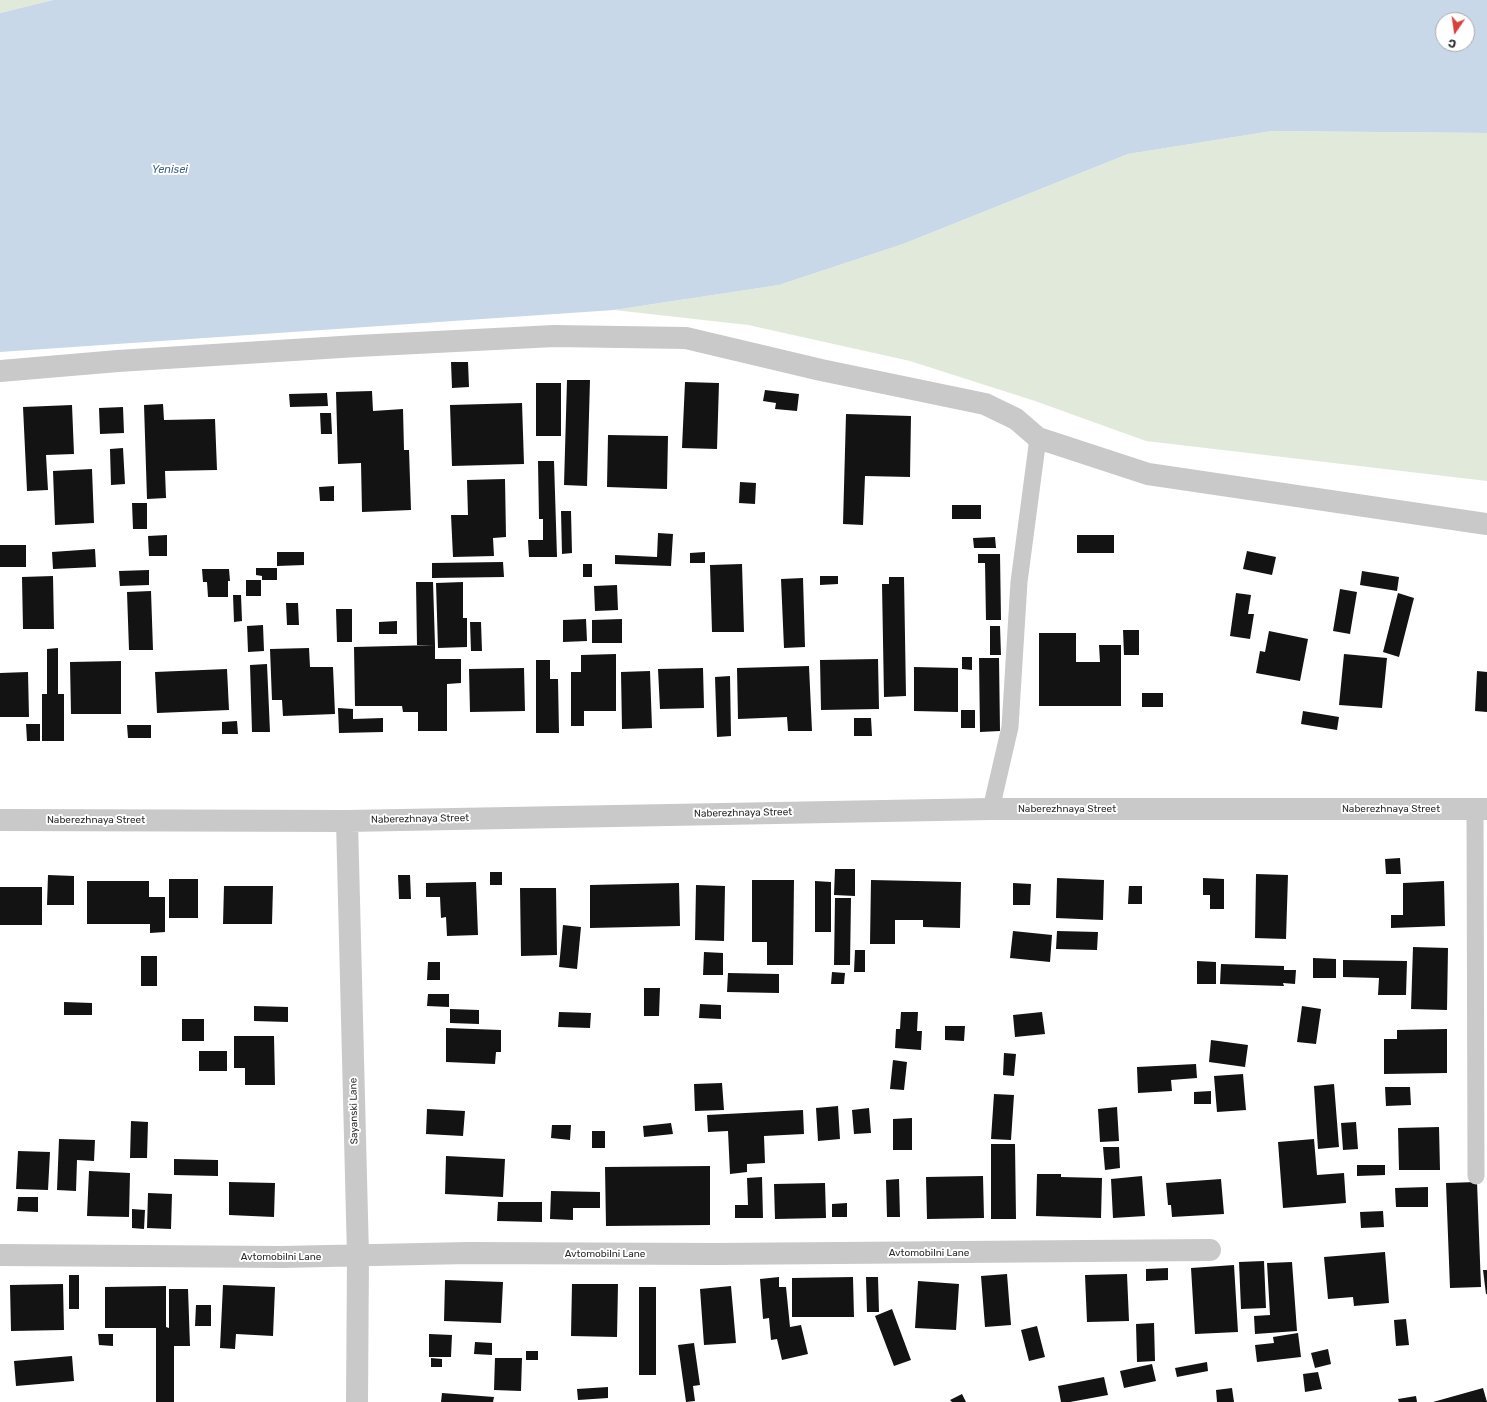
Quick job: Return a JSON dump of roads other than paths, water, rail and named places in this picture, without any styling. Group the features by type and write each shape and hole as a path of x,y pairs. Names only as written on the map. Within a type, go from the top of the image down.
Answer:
{"street":[{"path":"0,370 341,347 554,336 686,338 821,370 985,404 1016,419 1038,438 1148,474 1487,524"},
{"name":"Naberezhnaya Street","path":"0,820 347,821 991,809 1481,809"},
{"name":"Sayanski Lane","path":"347,821 358,1256 357,1402"},
{"name":"Avtomobilni Lane","path":"0,1255 273,1257 468,1253 715,1254 1210,1250"}],"lane":[{"path":"991,809 1010,727 1019,582 1038,438"},
{"path":"1476,1176 1481,809"}],"water":[{"name":"Yenisei","path":"53,0 1487,0 1487,133 1272,131 1128,154 903,244 779,285 614,310 0,352 0,13"}]}
